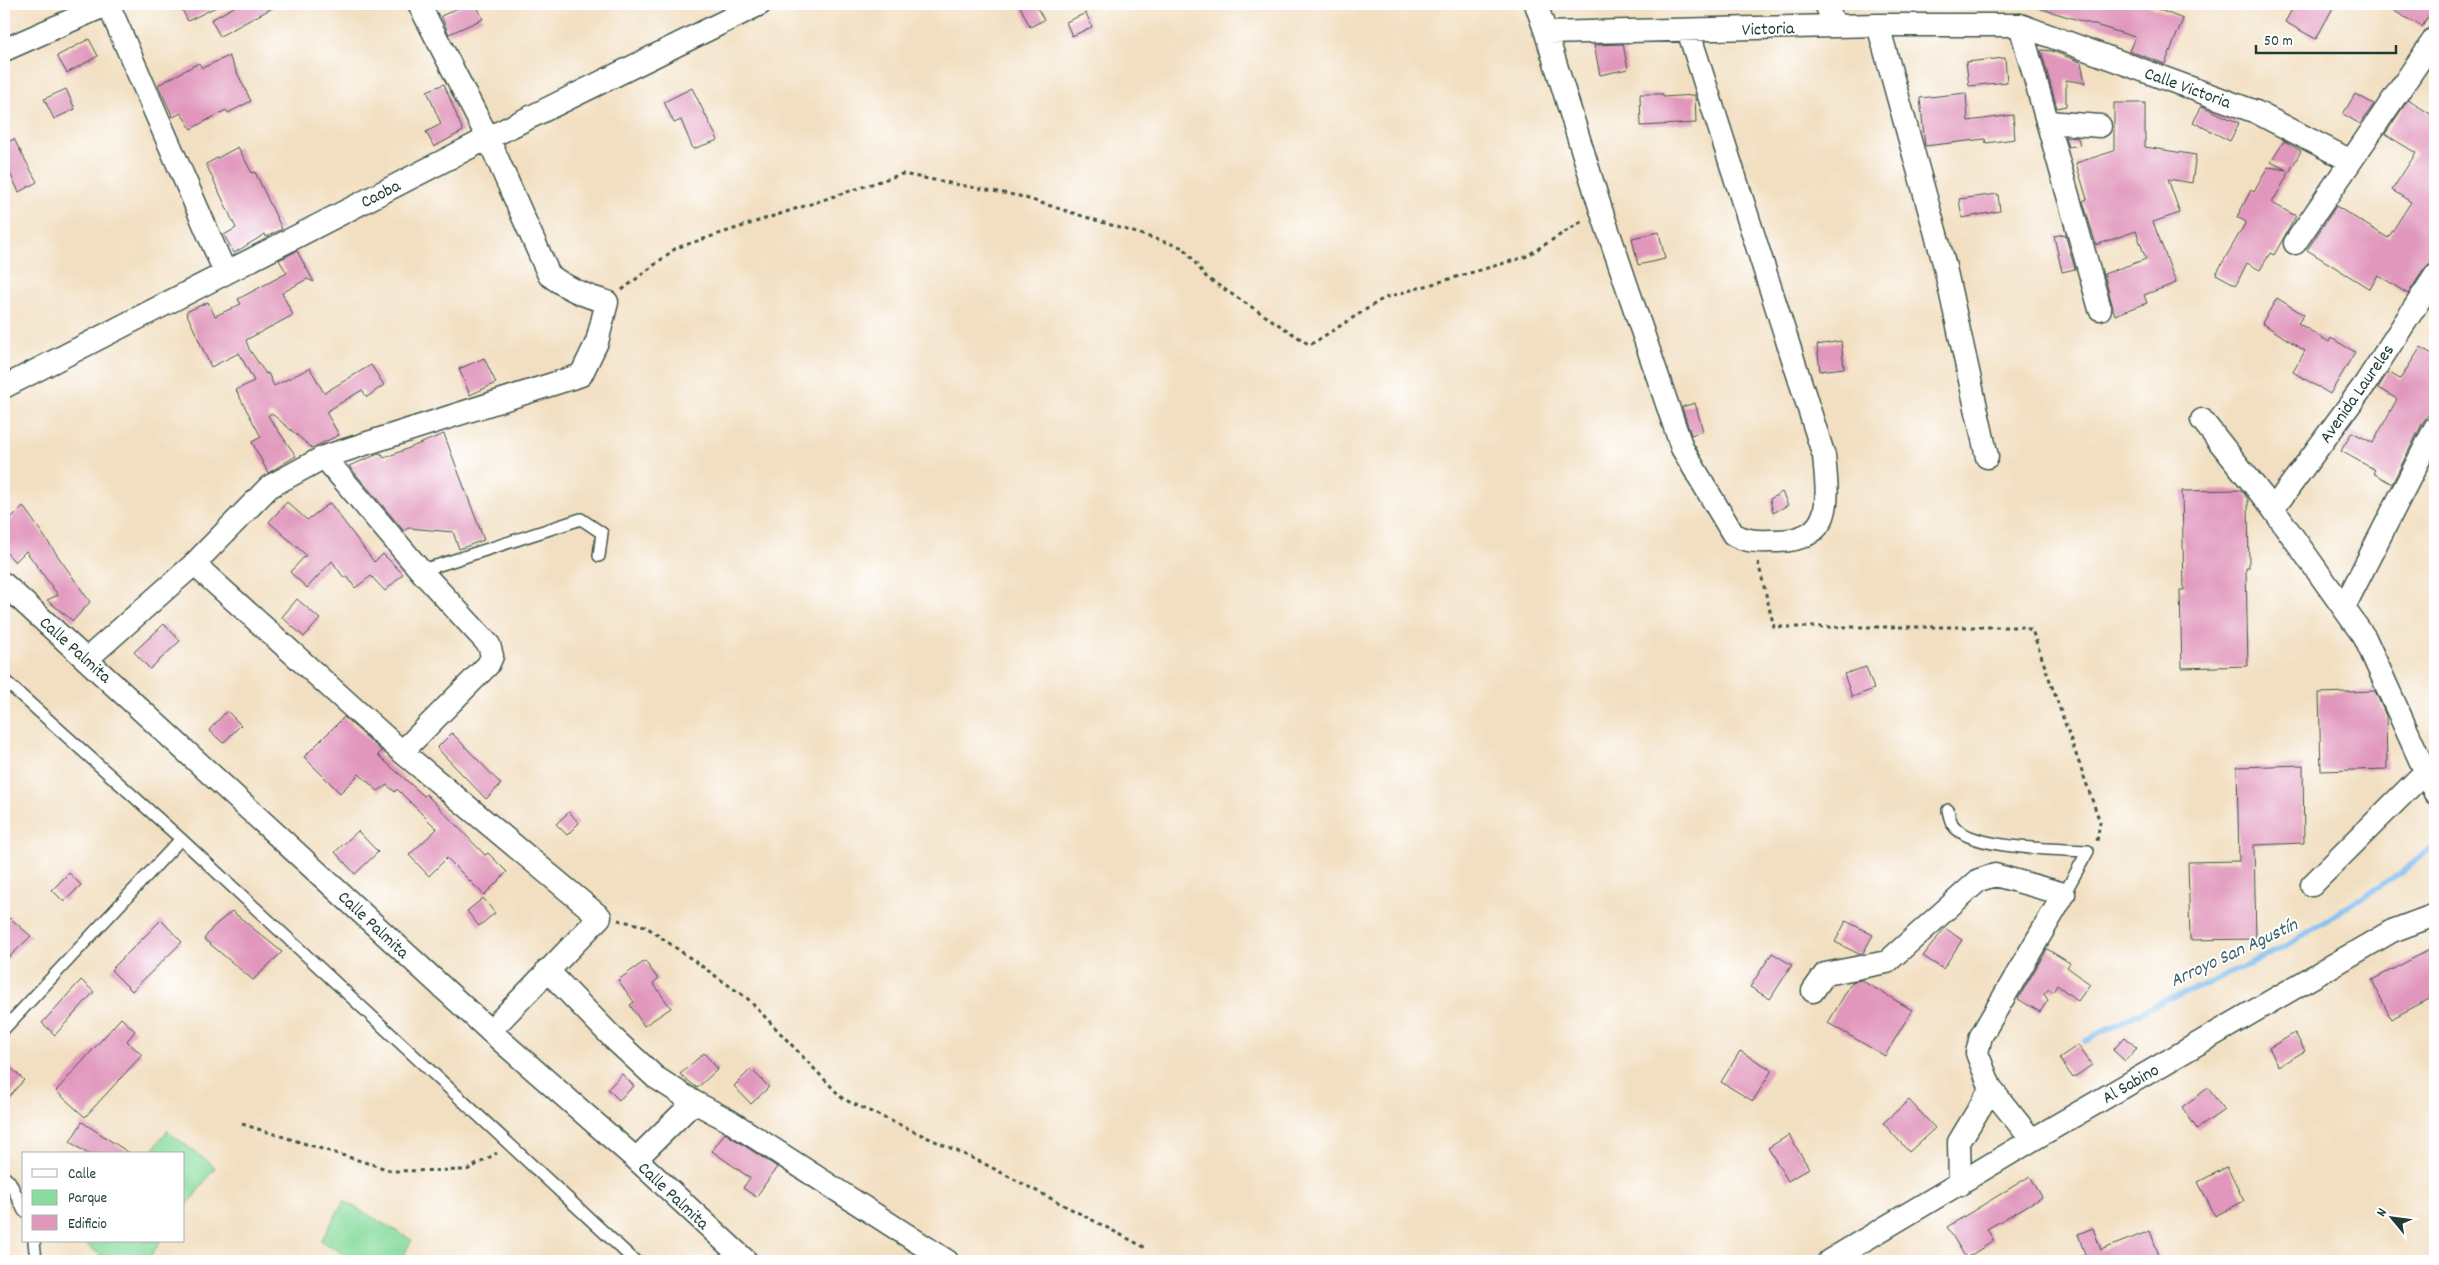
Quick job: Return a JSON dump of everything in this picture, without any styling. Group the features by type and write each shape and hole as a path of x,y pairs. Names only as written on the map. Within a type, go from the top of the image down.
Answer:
{"street":[{"path":"4,50 108,4 225,272"},
{"path":"87,659 194,564 269,487 324,457 581,375 596,342 607,302 587,297 566,288 549,275 488,138 419,4"},
{"name":"Caoba","path":"4,387 488,138 760,4"},
{"path":"1536,4 1601,210 1682,448 1733,534 1744,541 1789,541 1807,536 1821,522 1828,500 1824,456 1688,30"},
{"path":"1826,4 1835,26"},
{"path":"1878,25 1944,264 1987,456"},
{"name":"Victoria","path":"1546,33 1878,25 2020,25"},
{"path":"2020,25 2100,309"},
{"name":"Calle Victoria","path":"2020,25 2256,112 2350,161"},
{"path":"2295,243 2434,42"},
{"path":"2047,122 2100,126"},
{"name":"Avenida Laureles","path":"2273,509 2365,384 2435,276"},
{"path":"2202,420 2273,509 2365,638 2435,792"},
{"path":"2344,607 2435,428"},
{"path":"324,457 420,570 489,645 492,656 488,665 402,752"},
{"path":"194,564 402,752 600,916 490,1031"},
{"name":"Calle Palmita","path":"4,584 490,1031 636,1159 746,1261"},
{"path":"2312,885 2426,771"},
{"path":"1813,991 1825,974 1887,962 1979,880 1995,875 2064,894 1980,1036 1977,1053 1991,1089 2032,1140"},
{"name":"Al Sabino","path":"1829,1261 1960,1185 2032,1140 2392,931 2435,915"},
{"path":"547,970 614,1039 655,1077 694,1102 728,1120 947,1261"},
{"path":"1960,1185 1959,1142 1991,1089"},
{"path":"636,1159 694,1102"}],"lane":[{"path":"420,570 439,566 581,519 602,533 599,556"},
{"path":"4,680 181,839 635,1261"},
{"path":"1948,810 1952,825 1966,835 1998,845 2088,851 2064,894"},
{"path":"4,1029 181,839"},
{"path":"4,1177 10,1182 22,1207"},
{"path":"34,1242 36,1261"}],"path":[{"path":"607,302 676,248 902,174 1019,196 1184,248 1207,278 1310,345 1384,298 1525,257 1601,210"},
{"path":"1754,542 1774,627 2022,627 2032,630 2100,822 2098,839 2088,851"},
{"path":"600,916 645,926 748,1000 843,1099 981,1162 1146,1248"},
{"path":"242,1124 393,1171 467,1170 510,1144"}],"green space":[{"path":"167,1131 215,1167 185,1209 185,1152 151,1152"},
{"path":"344,1201 412,1240 400,1261 357,1261 321,1241"},
{"path":"160,1242 147,1261 109,1261 84,1243"}],"building":[{"path":"179,4 222,4 188,21"},
{"path":"239,4 280,4 220,36 211,20"},
{"path":"467,4 476,4 483,19 449,34 441,16"},
{"path":"1019,4 1035,4 1044,20 1030,27"},
{"path":"2035,4 2144,4 2183,19 2165,64 2129,51 2135,37 2035,7"},
{"path":"2295,4 2335,4 2316,39 2285,22"},
{"path":"2382,4 2435,4 2422,27"},
{"path":"1086,13 1092,27 1072,36 1066,22"},
{"path":"89,39 98,56 67,73 57,56"},
{"path":"1623,44 1628,69 1600,75 1594,45"},
{"path":"2041,50 2052,51 2081,62 2085,83 2066,80 2066,106 2057,108"},
{"path":"229,56 251,101 228,113 226,110 191,129 181,113 173,117 158,85 199,63 202,68"},
{"path":"2005,58 2007,82 1969,86 1966,62"},
{"path":"444,84 463,131 434,147 426,132 441,124 427,91"},
{"path":"692,88 718,140 693,149 681,120 674,123 664,102"},
{"path":"66,89 75,109 54,119 44,99"},
{"path":"1966,93 1968,121 2013,115 2015,139 1986,143 1985,139 1925,146 1920,98"},
{"path":"1640,94 1663,94 1663,97 1695,95 1696,123 1641,126"},
{"path":"2355,94 2374,104 2360,124 2343,114"},
{"path":"2408,100 2435,117 2435,259 2424,269 2408,294 2378,275 2370,289 2307,250 2336,206 2388,238 2411,202 2392,190 2416,153 2385,134"},
{"path":"2114,103 2145,103 2145,147 2196,155 2192,183 2168,179 2180,213 2153,222 2176,283 2144,295 2147,303 2115,315 2104,274 2146,259 2136,231 2096,245 2083,201 2087,199 2076,163 2114,151"},
{"path":"2202,106 2239,123 2230,141 2193,122"},
{"path":"2065,137 2078,138 2080,145 2068,147"},
{"path":"14,139 37,182 19,192 4,161 4,144"},
{"path":"2284,141 2301,151 2272,203 2296,216 2274,255 2270,253 2260,270 2247,263 2236,285 2216,274 2246,222 2237,217 2251,190 2254,192 2268,167 2287,170 2271,162"},
{"path":"238,147 252,173 255,172 282,229 266,237 265,234 234,253 224,235 236,228 206,164"},
{"path":"1998,194 2000,211 1962,218 1959,199"},
{"path":"1659,232 1665,259 1638,265 1632,238"},
{"path":"2065,234 2075,269 2062,272 2054,236"},
{"path":"297,251 314,282 307,279 282,293 293,315 246,340 249,349 266,374 268,373 274,386 310,368 324,393 371,365 384,385 367,397 362,390 326,412 339,435 312,448 271,413 268,416 296,456 268,473 252,442 261,437 236,390 254,381 239,353 211,367 186,312 208,302 215,316 241,304 238,299 287,273 279,260"},
{"path":"2277,298 2304,315 2298,323 2329,342 2331,338 2355,352 2330,394 2293,372 2305,351 2262,323"},
{"path":"1841,341 1844,368 1820,371 1817,345"},
{"path":"2421,347 2435,356 2435,404 2423,422 2392,484 2373,473 2375,470 2341,451 2352,432 2373,443 2397,399 2378,388 2388,372 2400,379"},
{"path":"484,358 496,383 470,395 459,369"},
{"path":"1695,403 1703,431 1691,435 1682,407"},
{"path":"444,434 484,540 459,549 453,532 408,528 404,531 349,466 381,453 384,458"},
{"path":"2241,490 2248,499 2249,568 2246,568 2248,666 2182,668 2180,590 2184,590 2182,491"},
{"path":"1782,492 1788,505 1773,513 1770,499"},
{"path":"287,502 307,520 330,503 374,562 383,554 403,574 385,591 371,576 355,588 347,576 344,578 332,561 307,588 290,572 306,555 269,522"},
{"path":"23,506 90,602 73,621 47,600 58,595 26,551 15,562 4,550 4,525"},
{"path":"297,599 320,619 304,637 282,617"},
{"path":"164,624 180,641 150,669 134,652"},
{"path":"1866,667 1874,689 1852,697 1844,674"},
{"path":"2375,691 2386,716 2387,769 2321,771 2319,693"},
{"path":"227,711 241,725 223,743 209,730"},
{"path":"344,717 382,751 378,755 424,796 426,794 485,855 488,853 507,872 484,895 447,858 429,876 409,855 437,829 397,789 395,792 387,785 378,791 359,774 340,793 304,757"},
{"path":"452,733 501,784 486,799 437,748"},
{"path":"2303,765 2304,843 2254,845 2256,939 2190,940 2188,862 2239,861 2237,767"},
{"path":"569,812 579,823 567,835 556,824"},
{"path":"358,831 378,852 355,874 335,852"},
{"path":"69,873 81,885 64,902 52,890"},
{"path":"483,898 495,913 479,926 467,911"},
{"path":"232,911 282,952 253,980 204,939 213,927"},
{"path":"10,918 31,936 4,962 4,925"},
{"path":"161,920 182,942 132,991 111,970"},
{"path":"1846,921 1873,935 1863,953 1859,954 1835,942"},
{"path":"1945,928 1962,940 1943,969 1923,956"},
{"path":"2435,947 2435,996 2391,1019 2372,980"},
{"path":"2047,949 2070,963 2067,967 2090,984 2078,1001 2057,985 2053,992 2049,989 2044,994 2048,1000 2040,1012 2018,999"},
{"path":"1772,953 1792,965 1770,999 1750,987"},
{"path":"645,961 658,979 653,983 671,1008 644,1026 630,1005 634,1002 618,980"},
{"path":"81,980 94,992 55,1035 42,1023"},
{"path":"1861,980 1912,1010 1885,1056 1828,1023 1852,982"},
{"path":"121,1018 135,1031 127,1041 142,1055 85,1117 56,1091"},
{"path":"2295,1033 2305,1051 2279,1066 2269,1048"},
{"path":"2125,1037 2137,1048 2125,1061 2113,1050"},
{"path":"2078,1045 2092,1065 2073,1078 2059,1058"},
{"path":"1740,1051 1772,1070 1753,1101 1721,1082"},
{"path":"704,1053 718,1069 697,1088 680,1074"},
{"path":"4,1061 24,1080 4,1102"},
{"path":"751,1069 769,1087 751,1104 734,1086"},
{"path":"622,1074 634,1086 619,1100 608,1089"},
{"path":"2208,1088 2224,1110 2197,1129 2182,1107"},
{"path":"1909,1100 1935,1128 1909,1152 1883,1123"},
{"path":"82,1122 128,1152 85,1152 70,1142"},
{"path":"725,1133 777,1167 756,1197 743,1188 750,1178 712,1151"},
{"path":"1789,1135 1809,1168 1788,1181 1768,1148"},
{"path":"2227,1167 2244,1201 2215,1216 2198,1182"},
{"path":"2030,1176 2042,1197 1987,1229 1994,1241 1966,1258 1947,1227"},
{"path":"2093,1228 2101,1250 2150,1231 2161,1261 2075,1261 2075,1259 2085,1255 2078,1234"}],"waterway":[{"name":"Arroyo San Agustín","path":"2085,1041 2165,1000 2203,986 2288,945 2405,870 2435,844"}]}
